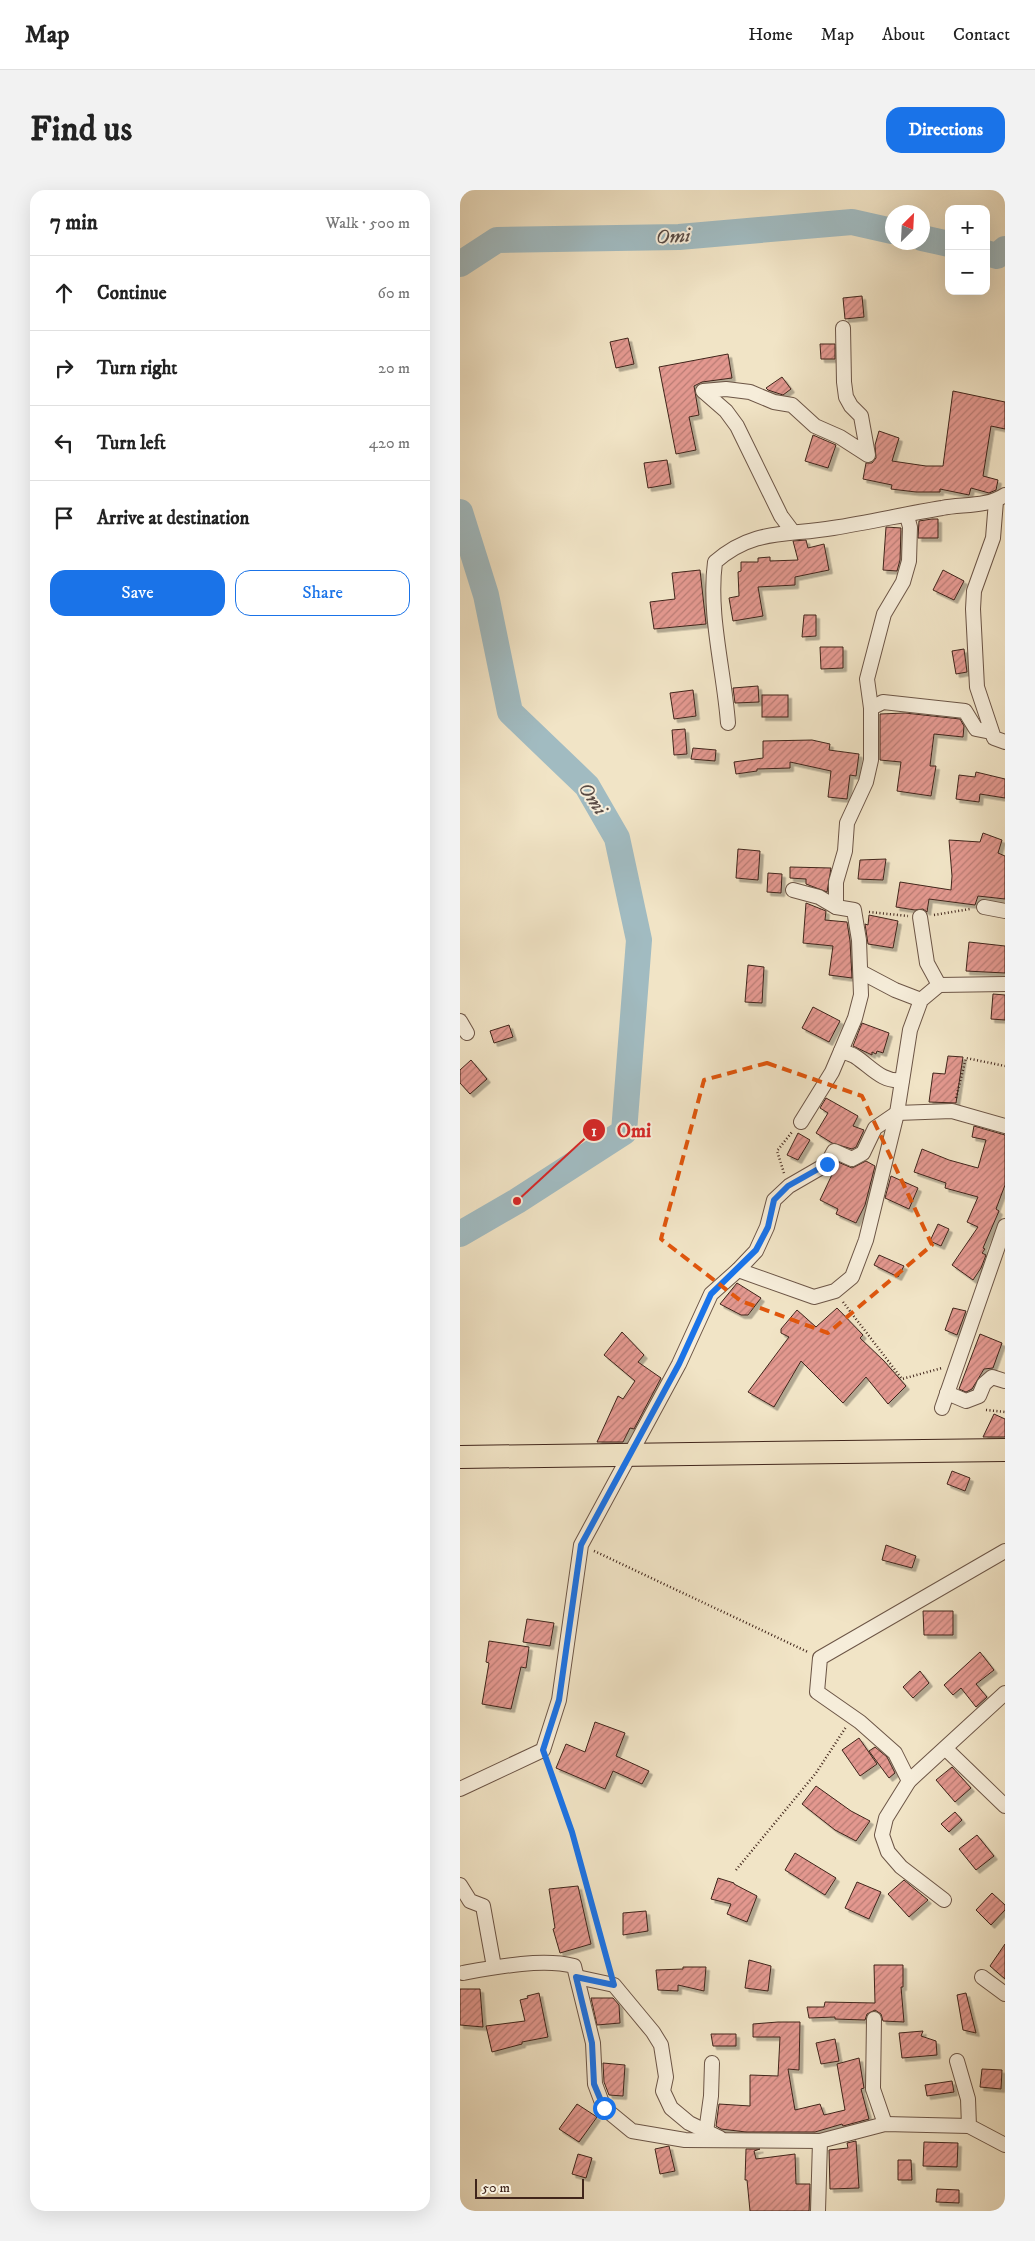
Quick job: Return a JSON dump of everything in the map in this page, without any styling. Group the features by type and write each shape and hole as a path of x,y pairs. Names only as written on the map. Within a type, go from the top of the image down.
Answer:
{"highway":[{"path":"460,1457 1005,1450"}],"street":[{"path":"793,532 781,516 737,426 726,411 703,391 726,389 750,392 774,402 792,405 815,426 840,437 868,454 860,416 846,397 843,328"},
{"path":"728,722 716,627 713,574 715,562 729,550 749,540 778,533 830,529 1000,498 993,538 974,591 972,609 977,687 994,738 1005,742"},
{"path":"836,907 836,882 845,851 847,823 866,782 871,760 871,708 866,680 884,614 903,582 909,561 910,527 907,516"},
{"path":"871,708 884,702 965,711 976,729 991,732"},
{"path":"793,890 819,897 836,907 854,910 862,995 855,1018 841,1051 827,1080 801,1122"},
{"path":"984,907 1005,911"},
{"path":"920,917 927,963 939,985"},
{"path":"861,972 895,990 921,1000"},
{"path":"738,1270 814,1297 834,1291 852,1277 866,1240 897,1113 910,1030 921,1000 939,985 1005,984"},
{"path":"841,1051 855,1056 876,1073 892,1082 902,1080"},
{"path":"460,1789 543,1750 559,1700 581,1545 679,1364 711,1294 738,1270 756,1250 768,1227 774,1200 788,1186 827,1164 834,1151 852,1159 863,1153 875,1128 897,1113 952,1111 1005,1126"},
{"path":"942,1408 1005,1226"},
{"path":"947,1393 966,1401 979,1396 984,1384 992,1377 1005,1381"},
{"path":"909,1781 895,1752 852,1716 817,1692 820,1658 1005,1551"},
{"path":"944,1900 902,1867 888,1852 882,1835 886,1818 909,1781 1005,1693"},
{"path":"946,1749 1005,1806"},
{"path":"460,1885 470,1901 483,1906 494,1967"},
{"path":"463,1973 494,1967 556,1962 574,1966 592,2043 594,2084 604,2108 632,2130 685,2140 820,2141 884,2124 969,2126 1005,2145"},
{"path":"576,1977 614,1985 653,2032 661,2045 666,2077 663,2091 671,2108 706,2132 728,2141"},
{"path":"982,1977 1005,1994"},
{"path":"874,2019 874,2089 884,2124"},
{"path":"957,2061 968,2099 969,2126"},
{"path":"706,2132 712,2063"},
{"path":"818,2211 820,2141"}],"path":[{"path":"854,910 920,917 984,907"},
{"path":"952,1111 966,1058 1005,1066"},
{"path":"788,1186 777,1152 801,1122"},
{"path":"834,1291 902,1379 956,1365"},
{"path":"986,1410 1005,1412"},
{"path":"581,1545 820,1658"},
{"path":"736,1870 816,1773 852,1716"},
{"path":"543,1750 572,1832 614,1985"}],"highlighted area":[{"path":"767,1063 862,1096 932,1245 828,1333 741,1301 661,1239 704,1080"}],"building":[{"path":"862,296 864,317 845,319 843,298"},
{"path":"628,338 634,364 616,368 610,342"},
{"path":"820,344 835,344 835,359 821,359"},
{"path":"728,354 732,378 702,382 694,386 699,415 689,417 696,450 676,454 659,367"},
{"path":"782,377 791,389 783,395 766,388"},
{"path":"953,391 1005,402 1005,429 991,426 983,476 998,480 996,490 989,493 971,488 969,495 940,489 940,492 916,492 891,489 892,485 863,479 866,463 872,463 876,458 875,445 879,431 899,438 892,461 926,466 943,466"},
{"path":"813,435 836,445 828,468 805,461"},
{"path":"667,460 671,484 648,488 644,463"},
{"path":"938,519 938,538 918,538 919,521"},
{"path":"886,527 901,528 900,560 897,571 883,570"},
{"path":"806,540 808,548 824,544 829,570 795,577 795,585 758,587 763,616 733,621 729,598 739,596 738,572 741,571 741,562 758,562 758,558 770,557 770,561 798,560 793,541"},
{"path":"700,570 706,624 654,629 650,602 675,599 672,573"},
{"path":"943,570 964,581 954,600 933,590"},
{"path":"804,615 816,615 816,636 802,637"},
{"path":"820,647 843,647 843,668 821,669"},
{"path":"964,649 967,672 956,674 952,651"},
{"path":"758,686 759,702 735,703 733,688"},
{"path":"693,690 696,716 674,719 670,693"},
{"path":"762,695 788,695 788,717 762,717"},
{"path":"905,713 960,719 964,726 963,737 934,734 930,766 936,766 931,796 897,791 901,762 880,760 880,714"},
{"path":"685,729 687,754 674,755 672,730"},
{"path":"812,740 830,744 829,750 859,754 856,776 850,775 847,799 828,797 831,771 790,762 790,768 757,769 757,771 736,774 734,762 763,758 763,741"},
{"path":"693,748 716,750 715,761 691,759"},
{"path":"976,772 1005,779 1005,798 980,794 979,802 956,799 959,775 975,777"},
{"path":"983,833 1002,840 998,853 1005,856 1005,899 978,896 975,905 929,899 927,912 923,909 915,910 896,907 900,882 951,890 952,876 949,840 980,842"},
{"path":"738,849 760,851 758,880 736,878"},
{"path":"886,859 883,880 858,879 860,860"},
{"path":"790,867 831,868 827,892 806,884 806,879 790,878"},
{"path":"768,873 782,874 781,893 767,892"},
{"path":"806,903 826,911 825,920 847,922 852,978 829,975 833,946 803,943"},
{"path":"869,915 898,921 893,948 868,944 865,924 868,925"},
{"path":"969,942 1005,946 1005,973 966,971"},
{"path":"748,965 764,967 762,1003 745,1002"},
{"path":"993,994 1005,995 1005,1020 991,1019"},
{"path":"813,1007 840,1021 829,1042 802,1028"},
{"path":"862,1023 889,1033 883,1053 877,1051 876,1054 872,1052 872,1055 853,1046"},
{"path":"509,1025 513,1037 494,1043 490,1031"},
{"path":"948,1056 963,1057 956,1103 929,1102 933,1073 945,1074"},
{"path":"471,1060 487,1079 470,1094 460,1083 460,1070"},
{"path":"826,1098 858,1116 853,1126 864,1130 856,1147 852,1149 832,1143 816,1133 828,1113 820,1108"},
{"path":"974,1126 1005,1135 1005,1185 996,1209 999,1211 983,1248 985,1249 982,1253 986,1255 981,1268 973,1280 952,1265 978,1227 967,1222 978,1197 945,1188 946,1183 914,1172 922,1149 949,1160 978,1168 986,1140 972,1137"},
{"path":"798,1133 810,1140 798,1160 787,1155"},
{"path":"866,1161 875,1166 865,1205 856,1223 836,1214 838,1209 820,1200 838,1162 852,1168"},
{"path":"891,1176 918,1188 909,1209 885,1198"},
{"path":"938,1224 949,1229 941,1246 930,1241"},
{"path":"879,1255 904,1266 898,1277 874,1265"},
{"path":"737,1283 761,1298 748,1315 741,1315 720,1304"},
{"path":"837,1308 863,1335 860,1338 906,1386 888,1404 866,1377 843,1403 801,1361 774,1407 748,1392 789,1337 781,1333 781,1329 797,1310 816,1327"},
{"path":"953,1308 966,1311 957,1335 945,1330"},
{"path":"622,1332 644,1355 638,1362 661,1378 634,1429 630,1428 623,1442 597,1442 618,1396 623,1399 635,1381 604,1355"},
{"path":"980,1334 1002,1343 993,1368 984,1369 972,1389 966,1392 959,1389"},
{"path":"994,1414 1005,1419 1005,1437 983,1437"},
{"path":"952,1471 970,1478 965,1491 947,1484"},
{"path":"886,1545 916,1556 912,1568 882,1560"},
{"path":"923,1611 953,1611 953,1635 924,1635"},
{"path":"527,1619 554,1623 550,1646 523,1642"},
{"path":"489,1641 529,1647 526,1668 521,1667 511,1709 482,1704 489,1663 486,1662"},
{"path":"980,1652 994,1670 976,1684 987,1697 976,1707 961,1688 953,1695 944,1685"},
{"path":"920,1671 929,1683 913,1698 903,1687"},
{"path":"595,1722 625,1733 616,1756 649,1771 642,1784 613,1771 605,1789 556,1768 566,1744 585,1752"},
{"path":"859,1738 877,1764 860,1776 842,1750"},
{"path":"875,1747 887,1757 895,1773 889,1778 869,1751"},
{"path":"952,1767 971,1788 955,1802 936,1780"},
{"path":"816,1786 851,1811 870,1821 856,1841 835,1830 802,1804"},
{"path":"955,1812 962,1820 949,1832 941,1824"},
{"path":"977,1835 994,1856 976,1870 959,1849"},
{"path":"795,1853 836,1878 825,1895 785,1870"},
{"path":"718,1878 734,1883 757,1896 747,1922 727,1914 731,1904 711,1899"},
{"path":"904,1880 928,1900 909,1917 888,1894"},
{"path":"857,1882 881,1892 869,1919 845,1908"},
{"path":"578,1886 591,1944 560,1953 553,1929 555,1928 549,1889"},
{"path":"992,1893 1005,1905 1005,1910 991,1925 976,1910"},
{"path":"646,1911 648,1931 623,1935 623,1913"},
{"path":"1005,1944 1005,1979 990,1966"},
{"path":"749,1960 771,1966 768,1991 745,1988"},
{"path":"874,1965 903,1965 903,1987 901,1987 904,2022 883,2021 881,2014 875,2010 867,2014 865,2020 835,2019 835,2017 809,2018 807,2007 824,2007 825,2002 875,2003"},
{"path":"683,1967 706,1967 704,1991 678,1985 678,1991 658,1990 656,1970 683,1969"},
{"path":"460,1989 480,1989 483,2027 460,2025"},
{"path":"539,1993 548,2037 522,2042 522,2044 492,2052 486,2026 525,2021 520,2000"},
{"path":"966,1993 976,2033 963,2030 957,1995"},
{"path":"591,1998 613,1998 619,2005 620,2023 597,2025"},
{"path":"800,2022 799,2070 788,2069 795,2110 820,2104 824,2115 845,2110 837,2064 859,2058 864,2088 861,2089 869,2119 815,2132 746,2132 721,2129 716,2126 719,2104 750,2106 750,2075 778,2076 780,2037 753,2037 753,2024"},
{"path":"923,2031 921,2036 936,2041 937,2055 902,2058 899,2033"},
{"path":"711,2034 736,2034 736,2046 713,2046"},
{"path":"835,2039 839,2061 821,2064 816,2043"},
{"path":"603,2063 625,2065 623,2096 609,2095 604,2082"},
{"path":"982,2069 1002,2070 1001,2089 980,2087"},
{"path":"952,2081 954,2092 927,2096 925,2085"},
{"path":"577,2104 597,2117 579,2142 559,2129"},
{"path":"856,2141 859,2188 830,2189 829,2150 848,2148 847,2143"},
{"path":"924,2142 958,2143 957,2167 923,2166"},
{"path":"669,2146 675,2171 660,2174 655,2149"},
{"path":"746,2149 760,2149 754,2151 756,2159 795,2154 796,2184 810,2184 809,2211 750,2211 747,2180 745,2180"},
{"path":"578,2154 592,2158 586,2178 572,2174"},
{"path":"898,2160 911,2160 912,2180 898,2180"},
{"path":"937,2189 959,2190 959,2203 936,2202"}],"waterway":[{"name":"Omi","path":"460,264 497,240 679,237 852,222 885,229"},
{"name":"Omi","path":"930,240 945,243"},
{"name":"Omi","path":"990,254 997,256 1005,249"},
{"name":"Omi","path":"460,512 486,595 510,712 587,786 617,838 639,940 624,1132 517,1201 460,1234"}],"place":[{"name":"Omi","path":"517,1201"}],"route":[{"path":"604,2108 594,2084 592,2043 576,1977 614,1985 572,1832 543,1750 559,1700 581,1545 679,1364 711,1294 738,1270 756,1250 768,1227 774,1200 788,1186 827,1164"}]}
